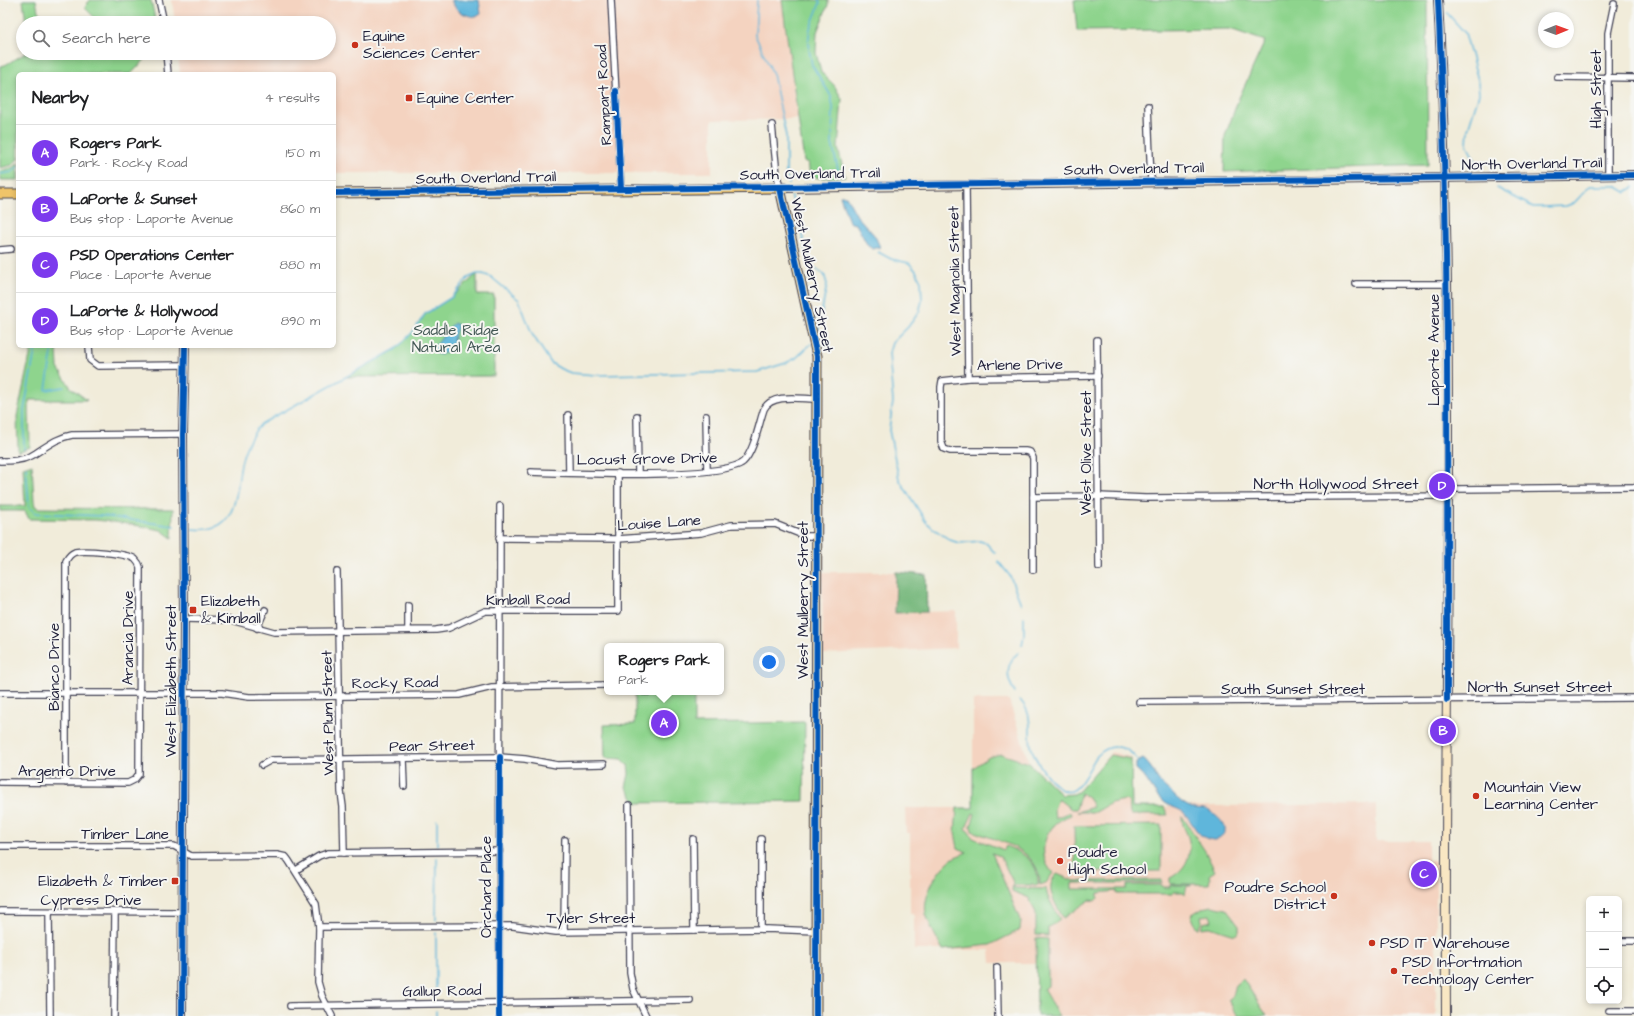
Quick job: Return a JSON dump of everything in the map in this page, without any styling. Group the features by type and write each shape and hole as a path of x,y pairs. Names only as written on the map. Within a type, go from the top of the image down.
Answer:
{"main road":[{"name":"Laporte Avenue","path":"1438,0 1445,178 1447,284 1446,1016"},
{"name":"North Overland Trail","path":"1286,180 1634,176"},
{"name":"South Overland Trail","path":"336,193 1286,180"},
{"name":"West Mulberry Street","path":"787,187 814,337 816,399 816,1016"},
{"path":"0,194 16,194"},
{"name":"West Elizabeth Street","path":"182,1016 184,693 183,434 185,348"}],"street":[{"path":"159,0 162,16"},
{"name":"Rampart Road","path":"611,0 621,189"},
{"name":"High Street","path":"1608,176 1608,33 1614,4"},
{"path":"167,60 168,72"},
{"path":"1557,78 1634,78"},
{"path":"1148,106 1151,182"},
{"name":"West Mulberry Street","path":"772,125 777,175 787,187"},
{"name":"West Magnolia Street","path":"966,184 968,378"},
{"path":"0,250 12,250"},
{"path":"1356,284 1447,284"},
{"name":"West Olive Street","path":"1097,340 1099,567"},
{"path":"89,348 90,360 98,366 185,365"},
{"name":"Arlene Drive","path":"1033,497 1032,458 1030,452 950,452 944,449 941,441 942,381 968,378 1098,376"},
{"name":"Locust Grove Drive","path":"531,472 688,473 730,468 745,460 751,451 764,409 770,402 774,400 816,399"},
{"path":"568,415 568,472"},
{"path":"638,416 638,473"},
{"path":"706,416 707,471"},
{"path":"0,461 29,457 58,438 72,435 183,434"},
{"name":"Kimball Road","path":"184,619 224,619 274,632 408,630 443,629 480,612 618,611 618,473"},
{"name":"North Hollywood Street","path":"1033,497 1098,496 1146,498 1433,496 1447,494 1455,489 1634,487"},
{"path":"1033,497 1033,570"},
{"name":"Orchard Place","path":"499,1016 500,506"},
{"name":"Louise Lane","path":"499,538 618,539 701,534 736,525 779,525 805,536 816,536"},
{"name":"Arancia Drive","path":"72,553 113,554 133,558 138,563 140,770 134,780"},
{"name":"Bianco Drive","path":"66,783 66,561 72,553"},
{"name":"West Plum Street","path":"337,572 344,853"},
{"path":"408,605 408,630"},
{"path":"257,628 265,610"},
{"name":"Rocky Road","path":"0,693 222,693 249,698 459,695 499,687 604,685"},
{"name":"North Sunset Street","path":"1447,700 1634,698"},
{"name":"South Sunset Street","path":"1139,702 1447,700"},
{"name":"Pear Street","path":"262,765 271,760 500,757 525,759 552,764 604,764"},
{"path":"403,759 404,786"},
{"name":"Argento Drive","path":"0,782 128,783 134,780"},
{"path":"629,805 630,978 646,1016"},
{"path":"694,839 694,930"},
{"path":"761,839 761,929"},
{"path":"564,932 565,840"},
{"name":"Timber Lane","path":"0,846 174,846 191,856 281,855 286,857 296,870"},
{"path":"332,1016 326,1005 318,982 319,927 316,904 296,870 319,856 328,854 500,851"},
{"name":"Cypress Drive","path":"0,911 182,912"},
{"path":"50,912 50,1016"},
{"path":"114,1016 115,912"},
{"name":"Tyler Street","path":"319,927 522,926 564,932 761,929 816,931"},
{"path":"1622,941 1634,941"},
{"path":"997,967 998,1016"},
{"name":"Gallup Road","path":"290,1006 690,1000"},
{"path":"1609,1011 1634,1011"}],"shaded area":[{"path":"172,0 782,0 797,119 712,120 712,173 336,173 336,72 180,72 179,60 336,60 336,16 174,16"},
{"path":"822,572 896,572 895,613 956,611 956,648 823,654"},
{"name":"Poudre High School","path":"973,700 1009,700 1029,763 1062,795 1078,795 1111,752 1131,757 1132,807 1376,804 1376,841 1428,841 1428,861 1436,861 1436,1016 1037,1016 1036,963 991,963 990,950 914,950 914,913 910,913 910,833 906,833 905,808 973,808"}],"green space":[{"path":"23,0 36,0 38,11 42,16 25,16"},
{"path":"89,0 151,0 154,16 93,16 85,8"},
{"path":"782,0 828,0 828,5 817,32 816,53 821,72 834,85 842,99 838,148 845,177 819,178 810,176 808,162 804,162"},
{"path":"1074,0 1427,0 1428,165 1224,172 1225,136 1239,98 1265,41 1230,29 1077,31"},
{"path":"16,59 16,60 144,60 133,72 16,72 16,161 12,165 0,168 0,66"},
{"path":"16,165 16,180 0,180 0,171"},
{"name":"Saddle Ridge Natural Area","path":"477,274 477,295 494,295 494,376 347,377 396,349 413,332 425,314 452,297"},
{"path":"32,348 57,348 58,368 71,388 87,400 29,400 30,447 18,452 17,416"},
{"path":"32,464 34,501 35,506 38,508 173,509 172,538 161,530 129,524 96,520 29,519 25,511 0,511 0,506 25,506 23,467"},
{"path":"896,572 926,575 927,612 895,613"},
{"path":"635,695 694,695 694,724 805,722 804,801 636,803 626,787 629,774 628,765 622,759 605,758 604,725 635,724"},
{"path":"1001,754 1029,763 1062,795 1074,794 1079,791 1110,755 1131,759 1132,807 1164,807 1168,815 1132,815 1130,814 1129,802 1125,800 1111,803 1096,812 1077,812 1093,807 1088,797 1081,793 1076,809 1071,809 1058,799 1054,809 1055,818 1070,812 1071,815 1062,819 1049,832 1044,848 1044,857 1047,865 1053,873 1046,883 1040,885 1038,873 1033,862 1026,855 1006,843 972,831 971,826 975,814 973,813 966,828 973,838 1004,850 1006,846 1019,852 1030,860 1036,870 1038,885 1014,885 1014,888 1046,889 1048,897 1060,920 1048,928 1048,936 1036,935 1036,913 1029,898 1012,891 1013,882 1000,856 992,853 1021,922 1020,930 990,945 943,950 926,914 925,906 929,890 938,874 949,861 967,852 958,848 955,833 957,808 973,808 973,768 989,757"},
{"path":"1182,816 1205,851 1215,871 1209,875 1209,884 1170,884 1170,878 1180,871 1189,855 1190,849 1188,837 1183,825"},
{"path":"1161,825 1161,871 1075,872 1074,826"},
{"path":"1057,874 1074,881 1162,880 1162,883 1072,883 1072,889 1127,889 1127,885 1162,885 1163,887 1170,887 1170,885 1191,886 1187,886 1185,894 1183,892 1174,892 1173,894 1117,894 1117,891 1098,893 1098,898 1095,901 1090,900 1063,918 1054,901 1051,890 1051,884"},
{"path":"1212,906 1226,909 1239,926 1239,932 1235,935 1210,927 1201,928 1203,923 1212,921 1210,915 1201,916 1202,922 1197,929 1191,915 1202,908"},
{"path":"1036,938 1048,939 1048,986 1043,989 1059,1016 1037,1016"},
{"path":"1243,979 1267,1016 1238,1016 1228,1000 1233,996 1236,984"}],"water":[{"path":"451,0 479,0 481,14 476,17 464,14 455,7"},
{"path":"840,196 846,196 857,216 875,236 880,247 873,249 868,246 856,224 851,223 848,219"},
{"path":"454,323 458,325 452,345 449,345 448,351 440,355 435,353 433,347 439,342"},
{"path":"1143,759 1160,782 1187,806 1206,809 1218,818 1225,828 1223,835 1216,840 1200,835 1183,812 1163,802 1136,769 1136,763"}],"waterway":[{"path":"757,0 755,35 773,74 786,136 786,175 789,184"},
{"path":"819,0 820,3 810,28 808,44 812,65 831,96 833,107 832,143 839,174"},
{"path":"1447,13 1465,33 1478,80 1479,94 1468,129 1467,145 1479,168"},
{"path":"0,174 12,172 16,169"},
{"path":"1497,188 1533,207 1541,207 1566,206 1574,203 1590,186 1616,186 1626,192 1634,187"},
{"path":"790,190 810,265 824,274 827,284 817,336"},
{"path":"878,252 891,259 909,263 916,271 921,281 922,301 919,312 908,327 892,343 889,353 893,402 889,430 899,479 926,522 934,529 950,540 959,543 980,541 986,543 995,553"},
{"path":"192,529 207,529 218,526 232,511 244,453 251,438 261,424 396,349 413,332 425,314 452,297 468,278 477,274 483,274 491,277 519,300 532,334 551,363 571,373 596,375 757,372 786,363 796,358 811,344"},
{"path":"24,449 24,410 36,348"},
{"path":"53,348 46,390 64,387"},
{"path":"26,467 29,507 36,513 103,516 174,526"},
{"path":"998,561 1010,576 1021,604"},
{"path":"1022,645 1024,635 1024,617"},
{"path":"1015,692 1010,682 1008,672 1011,662 1018,653"},
{"path":"1020,700 1029,716 1031,746 1035,757 1050,779 1058,787 1065,791 1071,791 1077,787 1082,782 1097,756 1108,748 1119,747 1125,749 1138,761"},
{"path":"437,820 437,845"},
{"path":"436,920 437,858"},
{"path":"436,933 436,995"},
{"path":"436,1011 436,1016"}],"cycle path":[{"path":"1438,0 1442,87 1446,262 1447,700"},
{"path":"616,91 621,189"},
{"path":"336,193 1634,175"},
{"path":"780,188 817,356 816,1016"},
{"path":"182,1016 184,619 183,434 185,348"},
{"path":"499,1016 500,757"}],"place":[{"name":"Equine Sciences Center","path":"355,45"},
{"name":"Equine Center","path":"409,98"},
{"name":"LaPorte & Hollywood","path":"1442,486"},
{"name":"Elizabeth & Kimball","path":"193,610"},
{"name":"Rogers Park","path":"664,723"},
{"name":"LaPorte & Sunset","path":"1443,731"},
{"name":"Mountain View Learning Center","path":"1476,796"},
{"name":"Poudre High School","path":"1060,861"},
{"name":"PSD Operations Center","path":"1424,874"},
{"name":"Elizabeth & Timber","path":"175,881"},
{"name":"Poudre School District","path":"1334,896"},
{"name":"PSD IT Warehouse","path":"1372,943"},
{"name":"PSD Infortmation Technology Center","path":"1394,971"}]}
